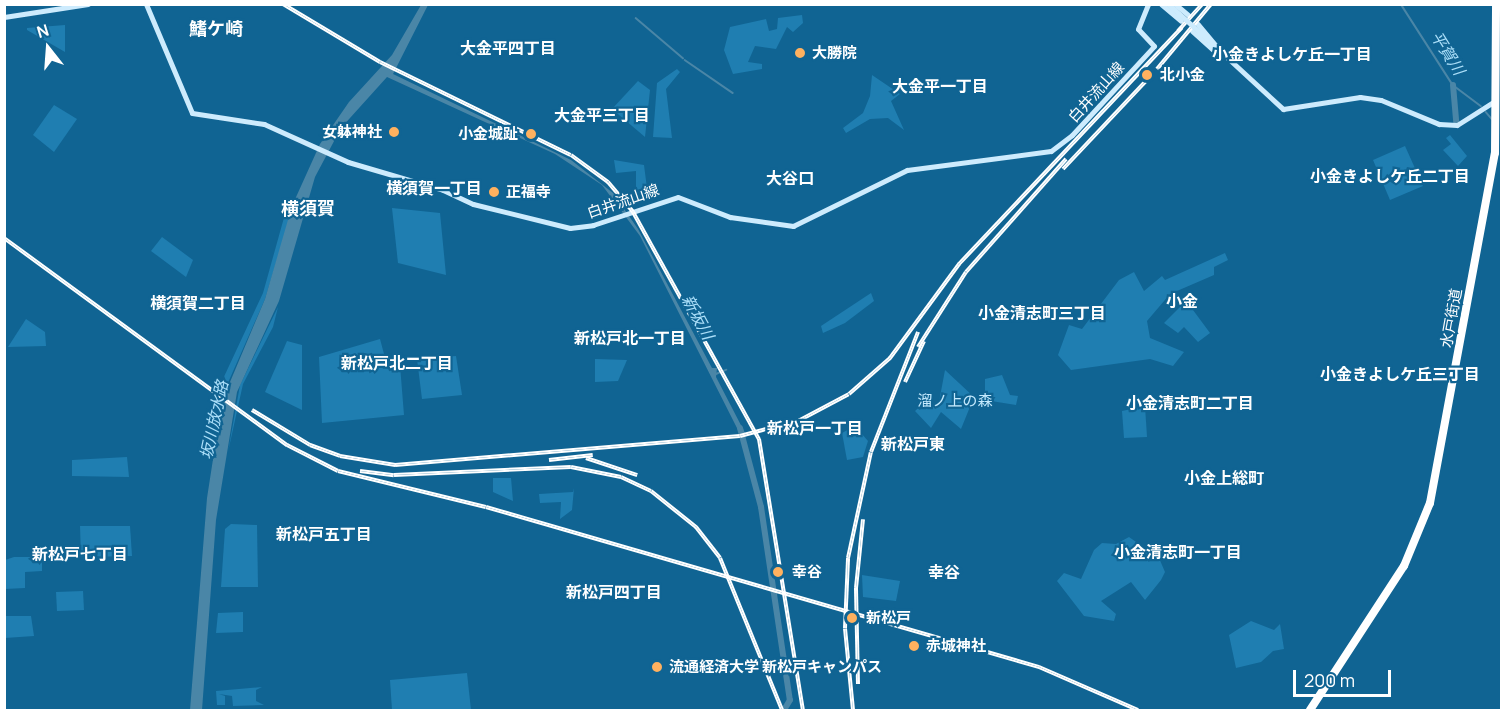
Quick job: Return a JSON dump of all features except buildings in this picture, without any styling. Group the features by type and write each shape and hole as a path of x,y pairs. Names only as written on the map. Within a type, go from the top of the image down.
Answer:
{"highway":[{"name":"水戸街道","path":"1310,711 1404,566 1425,519 1495,153 1498,99 1496,4"}],"main road":[{"path":"4,17 88,4"},
{"name":"白井流山線","path":"146,4 192,113 264,124 334,156 443,190 473,204 564,227 593,225 678,196 730,217 793,226 907,170 1045,153 1067,141 1154,46 1138,28 1148,4"},
{"path":"1161,4 1181,21"},
{"path":"1168,4 1188,15"},
{"path":"1175,7 1283,110 1360,97 1381,100 1432,122 1458,125 1498,99"},
{"path":"1198,24 1222,53"},
{"path":"1192,31 1215,52 1222,53"}],"green space":[{"path":"802,15 803,23 793,32 787,27 776,49 755,46 748,62 762,64 762,69 733,74 724,50 730,27 766,19 769,31 777,29 778,18"},
{"path":"65,25 65,52 27,30 27,28"},
{"path":"677,69 680,72 666,89 672,138 653,137 657,83"},
{"path":"872,75 900,94 891,101 904,130 888,118 870,119 846,133 843,128 863,113 870,96"},
{"path":"638,81 650,90 645,137 612,109"},
{"path":"54,105 77,119 54,152 33,135"},
{"path":"1450,135 1467,156 1458,166 1443,150 1451,144 1446,138"},
{"path":"1405,146 1423,186 1390,200 1373,160"},
{"path":"614,160 644,165 648,196 636,199 636,171 616,173"},
{"path":"392,208 440,213 446,275 398,263"},
{"path":"285,214 290,217 265,299 227,385 222,381 263,293"},
{"path":"162,237 193,260 186,277 151,251"},
{"path":"1225,253 1228,260 1214,267 1214,275 1170,294 1147,321 1150,338 1184,352 1173,366 1150,359 1071,370 1058,355 1069,325 1082,329 1119,280 1134,272 1144,291 1162,276 1165,280"},
{"path":"871,293 874,301 845,323 823,333 821,326"},
{"path":"1183,304 1193,310 1210,333 1198,342 1184,327 1178,333 1164,323"},
{"path":"278,307 273,327 243,384 228,452 240,385"},
{"path":"26,319 45,332 46,346 8,347"},
{"path":"380,339 387,365 400,365 404,415 322,423 319,357"},
{"path":"287,341 302,345 302,410 265,392"},
{"path":"456,356 462,395 422,399 417,359"},
{"path":"595,359 627,360 618,381 595,382"},
{"name":"溜ノ上の森","path":"945,370 974,397 961,429 941,412 931,428 915,411 928,399 935,406 939,402"},
{"path":"1002,375 1010,395 1018,396 1016,405 985,400 985,379"},
{"path":"1145,406 1147,437 1124,438 1122,411"},
{"path":"855,426 868,441 863,457 847,460 842,433"},
{"path":"127,457 129,477 72,476 72,460"},
{"path":"493,478 511,478 513,501 493,492"},
{"path":"574,488 572,510 560,519 561,502 540,503 539,494 573,492"},
{"path":"231,524 257,525 258,587 221,587 225,529"},
{"path":"80,526 130,526 132,556 81,557"},
{"path":"1129,537 1159,558 1165,572 1161,580 1145,600 1131,582 1101,601 1116,614 1114,621 1084,616 1057,581 1064,573 1081,579 1094,550 1102,543 1116,544"},
{"path":"14,557 42,557 42,571 25,572 25,588 5,589 5,560"},
{"path":"862,575 900,581 896,601 863,597"},
{"path":"83,591 84,610 57,611 56,592"},
{"path":"243,612 243,632 216,633 218,613"},
{"path":"5,616 31,616 34,636 5,638"},
{"path":"1251,621 1274,630 1280,624 1284,649 1273,651 1261,662 1236,668 1229,635"},
{"path":"467,673 471,710 392,710 390,680"},
{"path":"262,687 256,690 256,701 264,705 233,706 232,696 219,694 225,696 225,705 217,705 216,691"}],"shaded area":[{"path":"421,5 428,5 393,74 571,160 613,193 638,229 712,368 717,368 716,377 745,433 740,434 640,236 602,185 555,154 387,77 341,128 315,177 279,301 237,392 216,520 202,710 190,710 207,498 222,401 265,299 292,206 320,144 349,102 392,55"}],"waterway":[{"name":"平賀川","path":"1401,4 1453,85 1481,106"},
{"path":"636,18 683,58"},
{"path":"685,60 733,93"},
{"name":"平賀川","path":"1453,85 1456,122"},
{"path":"1486,112 1492,119"},
{"path":"716,374 726,370"},
{"name":"新坂川","path":"740,428 761,507 790,700 784,710"}],"railway":[{"path":"283,4 380,62 571,155 608,182 633,212 759,439 803,710"},
{"path":"1178,31 1202,4"},
{"path":"1157,69 1211,4"},
{"path":"252,410 310,445 340,456 395,465 740,436 800,420 849,394 890,358 959,264 1182,27"},
{"path":"1063,169 1146,81"},
{"path":"918,347 966,272 1066,159"},
{"path":"4,238 287,445 338,471 486,507 1039,667 1138,710"},
{"path":"853,710 845,628 848,558 871,452 918,332"},
{"path":"905,382 924,341"},
{"path":"549,460 593,455"},
{"path":"586,458 637,475"},
{"path":"360,471 394,475 571,467 621,477 651,491 696,527 720,558 782,710"},
{"path":"858,684 856,588 863,519"}],"place":[{"name":"大勝院","path":"800,53"},
{"name":"北小金","path":"1147,75"},
{"name":"女躰神社","path":"394,132"},
{"name":"小金城趾","path":"531,134"},
{"name":"正福寺","path":"494,192"},
{"name":"幸谷","path":"778,572"},
{"name":"新松戸","path":"852,618"},
{"name":"赤城神社","path":"914,646"},
{"name":"流通経済大学 新松戸キャンパス","path":"657,667"}],"district":[{"name":"鰭ケ崎","path":"216,28"},
{"name":"大金平四丁目","path":"508,48"},
{"name":"小金きよしケ丘一丁目","path":"1292,54"},
{"name":"大金平一丁目","path":"940,86"},
{"name":"大金平三丁目","path":"602,115"},
{"name":"小金きよしケ丘二丁目","path":"1390,176"},
{"name":"大谷口","path":"790,178"},
{"name":"横須賀一丁目","path":"434,188"},
{"name":"横須賀","path":"308,208"},
{"name":"小金","path":"1182,301"},
{"name":"横須賀二丁目","path":"198,303"},
{"name":"小金清志町三丁目","path":"1042,313"},
{"name":"新松戸北一丁目","path":"630,338"},
{"name":"新松戸北二丁目","path":"397,363"},
{"name":"小金きよしケ丘三丁目","path":"1400,374"},
{"name":"小金清志町二丁目","path":"1190,403"},
{"name":"新松戸一丁目","path":"815,428"},
{"name":"新松戸東","path":"913,444"},
{"name":"小金上総町","path":"1224,478"},
{"name":"新松戸五丁目","path":"324,534"},
{"name":"小金清志町一丁目","path":"1178,552"},
{"name":"新松戸七丁目","path":"80,554"},
{"name":"幸谷","path":"944,572"},
{"name":"新松戸四丁目","path":"614,592"}],"water label":[{"name":"坂川放水路","path":"214,420"}]}
